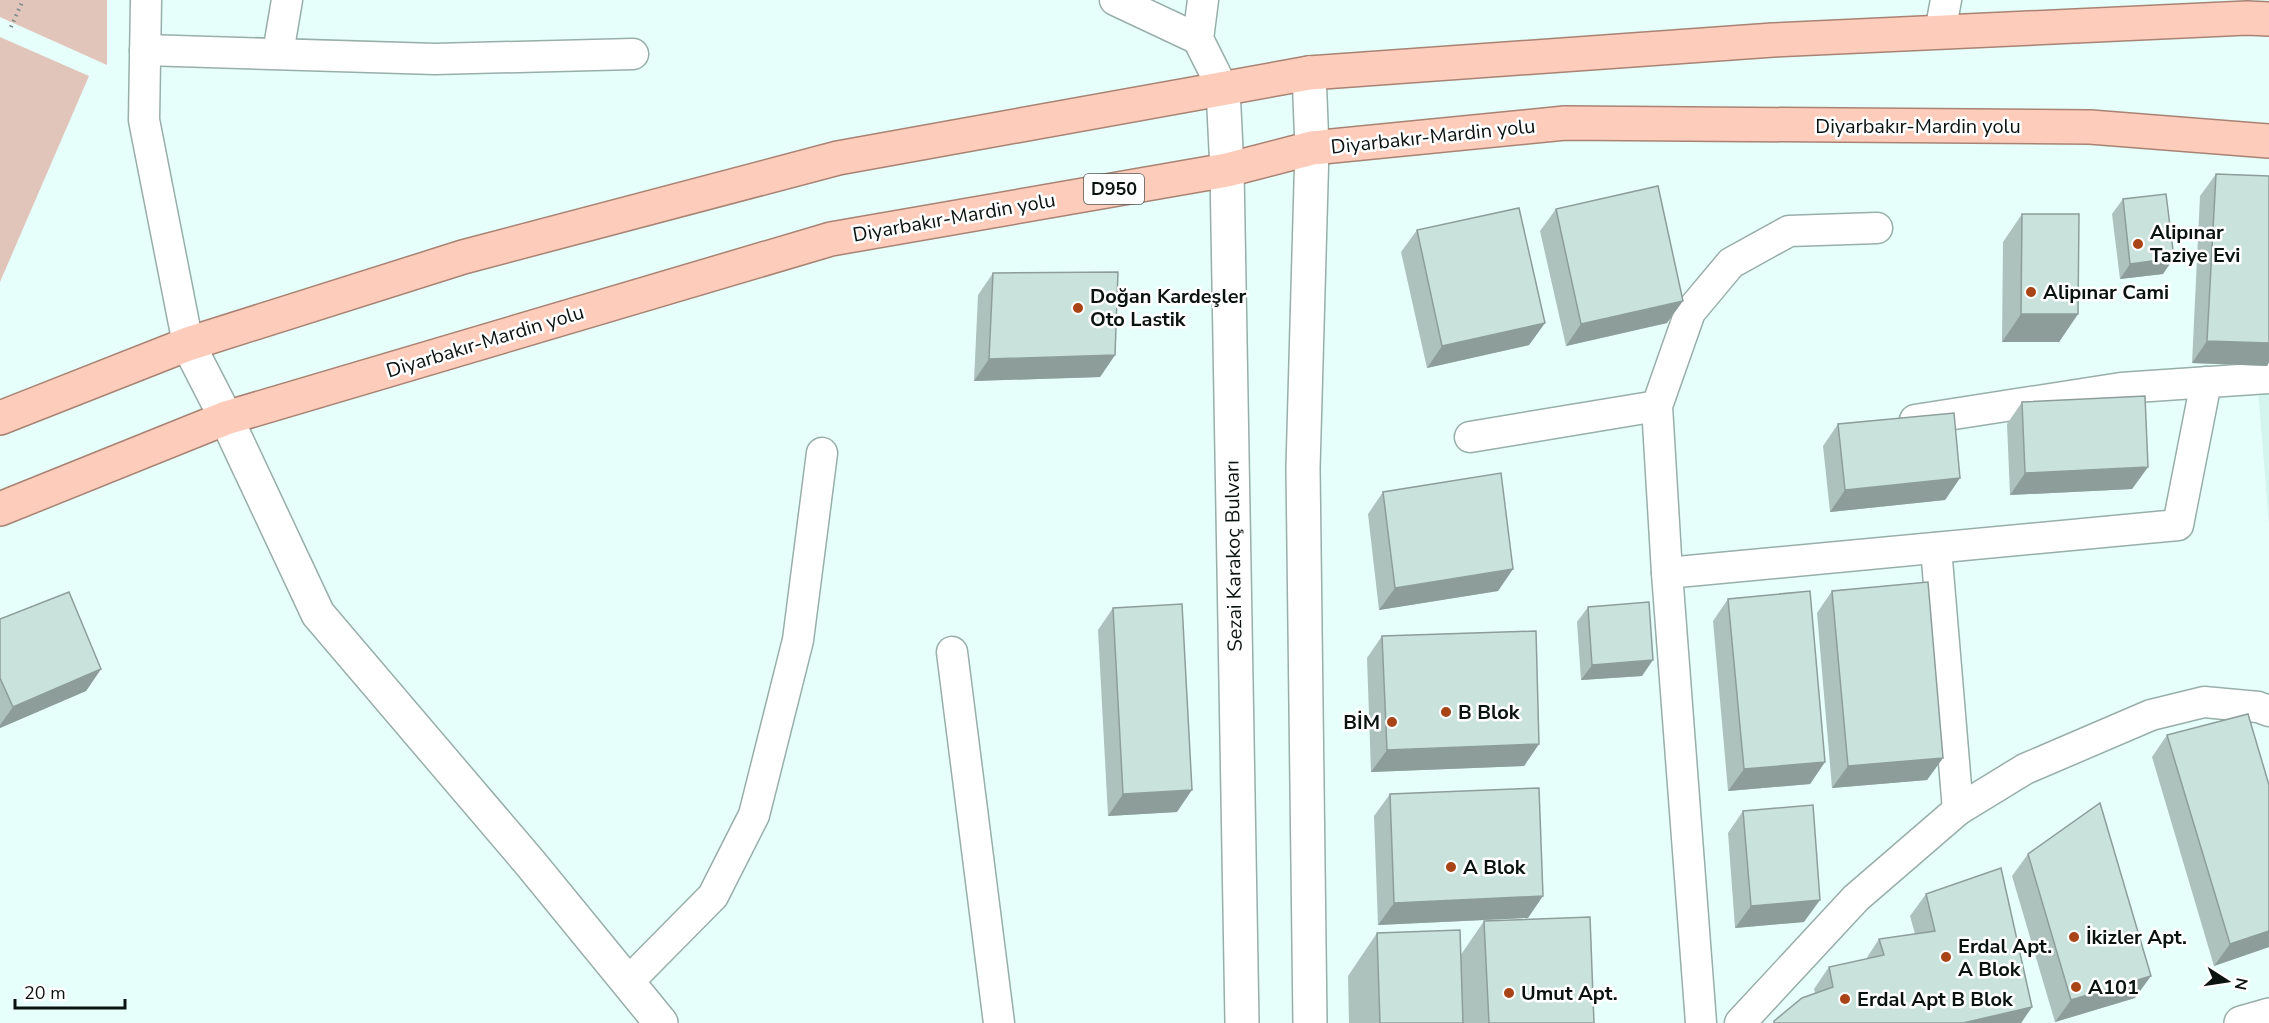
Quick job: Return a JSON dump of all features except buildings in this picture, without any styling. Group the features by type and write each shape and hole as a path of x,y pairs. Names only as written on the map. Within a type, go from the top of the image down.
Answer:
{"highway":[{"path":"0,418 188,344 463,257 838,158 1309,73 1773,40 2255,12"},
{"name":"Diyarbakır-Mardin yolu","path":"0,510 226,418 831,239 1227,170 1312,148 1565,123 2090,127 2269,141"}],"street":[{"path":"146,0 144,120 188,344 226,418 318,614 661,1023"},
{"path":"278,53 286,0"},
{"path":"1115,0 1198,39"},
{"path":"1203,0 1198,39 1223,89"},
{"path":"1940,32 1946,0"},
{"path":"145,50 435,59 633,54"},
{"path":"1309,73 1312,148 1303,468 1310,1023"},
{"name":"Sezai Karakoç Bulvarı","path":"1223,89 1227,170 1242,1023"},
{"path":"1701,1023 1667,573 1657,406 1690,312 1731,263 1789,231 1877,228"},
{"path":"1890,424 2121,388 2269,378"},
{"path":"1667,573 2178,525 2206,381"},
{"path":"1470,438 1657,406"},
{"path":"628,982 713,897 754,815 798,640 822,453"},
{"path":"1936,548 1958,810"},
{"path":"952,652 999,1023"},
{"path":"1740,1023 1856,898 1958,810 2025,769 2151,715 2204,702 2258,707 2269,711"},
{"path":"2241,1023 2269,1015"}],"path":[{"path":"11,27 23,0"}],"shaded area":[{"path":"0,0 107,0 107,65 0,17"},
{"path":"0,37 89,76 0,282"},
{"path":"2258,391 2269,391 2269,524"}],"place":[{"name":"Alipınar Taziye Evi","path":"2138,244"},
{"name":"Alipınar Cami","path":"2031,292"},
{"name":"Doğan Kardeşler Oto Lastik","path":"1078,308"},
{"name":"B Blok","path":"1446,712"},
{"name":"BİM","path":"1392,722"},
{"name":"A Blok","path":"1451,867"},
{"name":"İkizler Apt.","path":"2074,937"},
{"name":"Erdal Apt. A Blok","path":"1946,957"},
{"name":"A101","path":"2076,987"},
{"name":"Umut Apt.","path":"1509,993"},
{"name":"Erdal Apt B Blok","path":"1845,999"}]}
